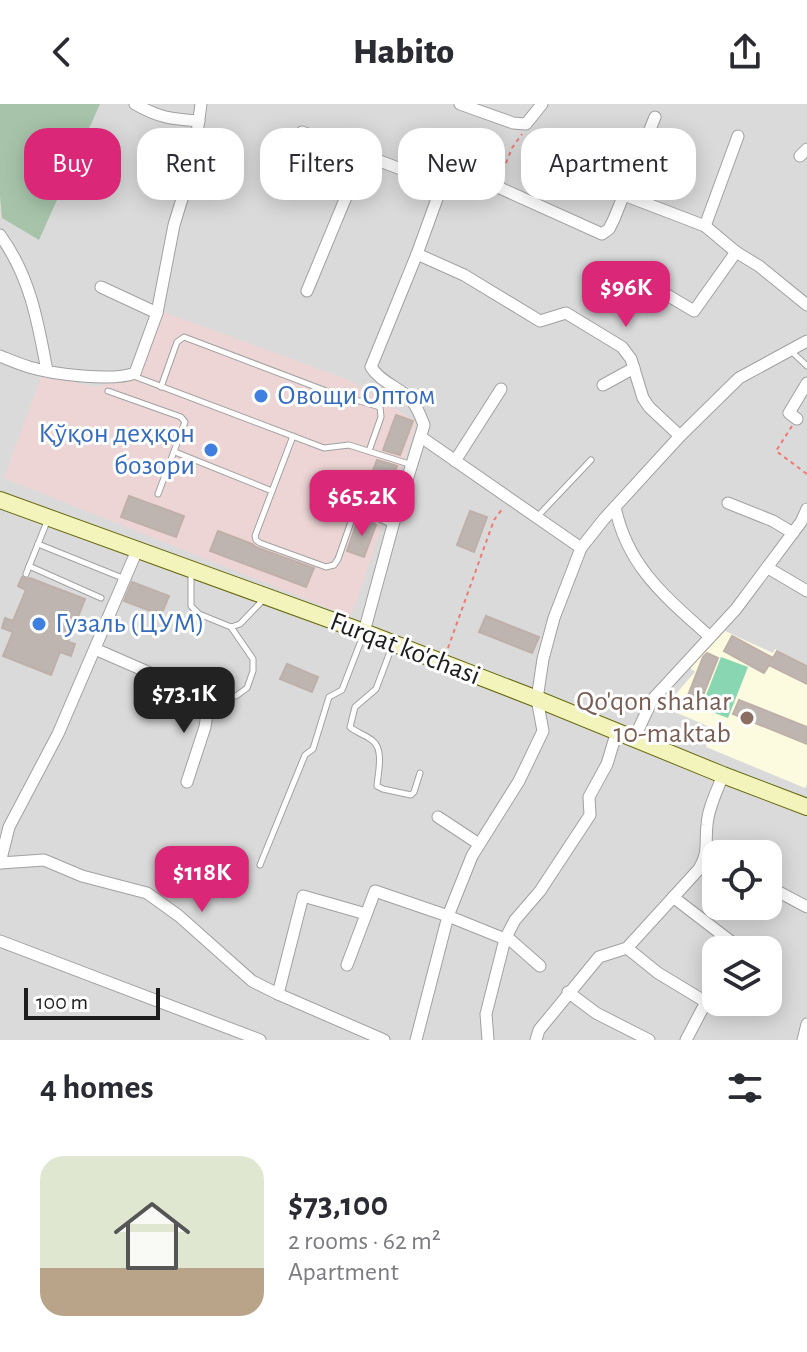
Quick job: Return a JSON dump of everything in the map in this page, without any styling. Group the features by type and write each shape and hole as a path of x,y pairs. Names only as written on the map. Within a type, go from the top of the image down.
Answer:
{"main road":[{"name":"Furqat ko'chasi","path":"0,500 393,643 807,807"}],"street":[{"path":"135,104 153,115 199,121"},
{"path":"0,356 30,368 98,378 135,373 157,313 174,225 193,163 201,104"},
{"path":"460,104 513,123 526,124 542,104"},
{"path":"651,128 655,117"},
{"path":"705,226 738,136"},
{"path":"307,291 345,200"},
{"path":"364,632 424,425 414,403 376,376 371,367 437,200"},
{"path":"528,200 602,234 609,229 622,200"},
{"path":"637,200 705,226 807,305"},
{"path":"0,235 13,252 36,310 47,371"},
{"path":"657,289 694,311 736,252"},
{"path":"417,254 464,275 540,321 566,313 622,347 631,359 643,398 680,436"},
{"path":"101,287 157,313"},
{"path":"416,1040 448,916 479,844 519,781 543,731 537,699 543,659 554,618 581,548 680,436 739,378 807,341"},
{"path":"603,385 634,368"},
{"path":"797,419 789,413 807,383"},
{"path":"455,461 501,389"},
{"path":"421,437 581,548"},
{"path":"728,503 773,521 793,533"},
{"path":"615,507 626,543 654,585 710,637"},
{"path":"634,739 652,700 736,609 801,522 807,509"},
{"path":"138,548 58,734 9,827 0,863 44,860 82,876 147,893 179,916 252,981 384,1040"},
{"path":"768,568 807,591"},
{"path":"95,649 198,694 210,695 205,727 187,782"},
{"path":"488,1040 486,1014 506,938 515,920 540,891 590,815 589,797 607,764 617,731"},
{"path":"536,1040 539,1030 599,957 627,948 699,869 706,859 708,816 723,775"},
{"path":"438,817 479,844"},
{"path":"347,965 375,891 506,938 540,966"},
{"path":"782,894 807,907"},
{"path":"278,994 303,896 366,914"},
{"path":"673,897 724,936"},
{"path":"0,941 260,1040"},
{"path":"627,948 658,973 706,1002 686,1040"},
{"path":"568,992 596,1013 649,1040"},
{"path":"803,1040 807,1024"}],"lane":[{"path":"161,387 177,342 184,337 350,400 380,407 381,417 369,451"},
{"path":"790,350 807,366"},
{"path":"130,375 324,448 349,445 412,465"},
{"path":"108,391 181,417 185,422 158,494"},
{"path":"293,436 256,540 326,567 334,565 338,559 355,515 363,513 393,525"},
{"path":"175,452 272,491"},
{"path":"536,517 591,460"},
{"path":"26,574 49,517"},
{"path":"38,544 125,579"},
{"path":"29,566 101,598"},
{"path":"191,568 191,606 199,614 231,627 253,659 253,671 247,688 236,696 210,695"},
{"path":"231,627 240,624 266,597"},
{"path":"260,865 305,755 313,749 329,697 342,690 364,632"},
{"path":"393,643 376,689 355,707 350,727 372,740 379,750 377,786 411,795 420,773"}],"path":[{"path":"505,166 526,124"},
{"path":"797,419 776,451 807,474"},
{"path":"448,648 494,520 510,499"}],"shaded area":[{"path":"0,104 807,104 807,1040 0,1040"},
{"name":"Қўқон деҳқон бозори","path":"161,311 349,380 417,422 351,617 4,478 42,374 95,387 139,376"},
{"name":"Qo'qon shahar 10-maktab","path":"725,631 773,653 775,649 807,665 805,788 706,747 712,728 663,707 665,703 662,700 668,693 674,696 695,672 690,668"}],"green space":[{"path":"0,104 100,104 89,128 24,128 24,200 57,200 39,240 2,218"},
{"path":"721,657 748,667 728,718 701,708"}],"building":[{"path":"396,415 413,421 400,455 383,450"},
{"path":"377,460 397,466 379,513 359,510 359,507"},
{"path":"129,496 184,516 176,537 121,517"},
{"path":"470,511 487,517 474,552 457,545"},
{"path":"362,520 376,525 364,557 347,551 357,522"},
{"path":"218,531 314,568 306,587 210,551"},
{"name":"Гузаль (ЦУМ)","path":"22,577 85,599 68,642 75,644 71,656 60,652 51,675 3,656 13,632 2,628 5,618 13,621 26,590 18,586"},
{"path":"132,582 169,596 161,615 124,601"},
{"path":"486,616 539,637 532,653 479,632"},
{"path":"732,636 773,658 777,651 807,666 807,684 769,665 764,673 724,651"},
{"path":"707,653 718,658 700,703 687,698"},
{"path":"287,664 318,677 312,692 280,679"},
{"path":"739,700 807,727 807,744 733,714"}],"place":[{"name":"Овощи Оптом","path":"261,396"},
{"name":"Қўқон деҳқон бозори","path":"211,450"},
{"name":"Гузаль (ЦУМ)","path":"39,624"},
{"name":"Qo'qon shahar 10-maktab","path":"747,718"}]}
